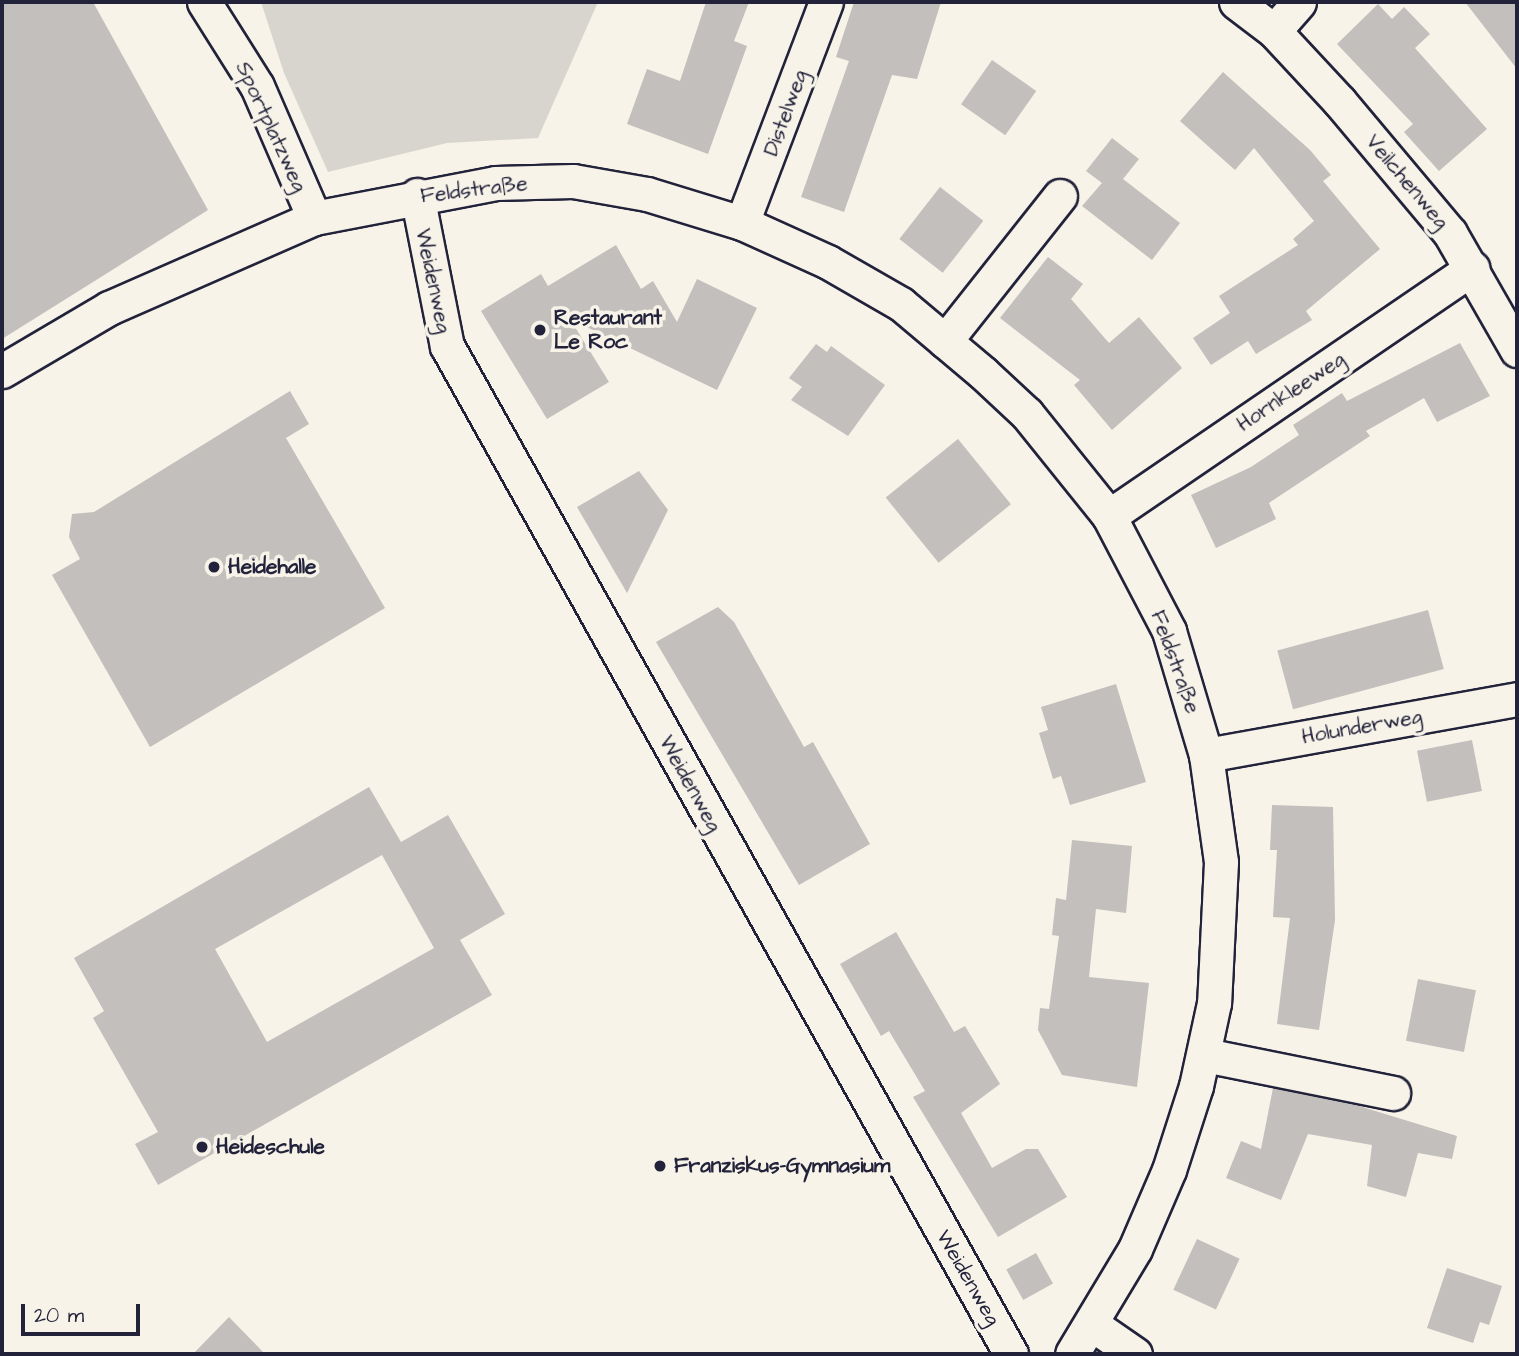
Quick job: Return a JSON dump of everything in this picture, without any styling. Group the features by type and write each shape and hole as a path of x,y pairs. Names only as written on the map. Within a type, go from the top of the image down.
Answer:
{"street":[{"name":"Sportplatzweg","path":"204,2 257,86 314,218"},
{"name":"Distelweg","path":"742,223 826,2"},
{"name":"Veilchenweg","path":"1236,2 1274,31 1340,102 1473,268 1517,350"},
{"path":"1274,31 1299,2"},
{"name":"Feldstraße","path":"2,370 109,308 314,218 417,195 495,183 573,181 647,194 742,223 889,297 945,341 1027,414 1109,516 1169,631 1206,755 1222,912 1205,1055 1169,1170 1135,1249 1093,1325 1072,1354"},
{"name":"Weidenweg","path":"417,195 447,346 1011,1354"},
{"path":"945,341 1060,196"},
{"name":"Hornkleeweg","path":"1109,516 1473,268"},
{"name":"Holunderweg","path":"1206,755 1517,699"},
{"path":"1205,1055 1393,1093"},
{"path":"1093,1325 1135,1354"}],"shaded area":[{"path":"261,2 598,2 538,138 447,143 328,172 284,73"}],"building":[{"path":"2,2 93,2 208,210 2,339"},
{"path":"706,2 749,2 734,41 747,46 708,154 627,124 647,69 680,81"},
{"path":"854,2 941,2 917,79 892,75 844,212 801,197 849,61 836,57"},
{"path":"1465,2 1517,2 1517,69"},
{"path":"1378,4 1392,19 1404,7 1430,34 1415,48 1487,129 1439,171 1404,132 1413,124 1337,44"},
{"path":"992,60 1036,91 1005,135 961,104"},
{"path":"1223,72 1310,150 1331,175 1323,181 1380,249 1306,311 1312,320 1256,354 1248,341 1211,365 1193,338 1230,313 1219,296 1298,245 1293,239 1314,221 1254,148 1235,170 1180,121"},
{"path":"1112,138 1139,159 1123,179 1180,223 1152,260 1082,206 1102,183 1086,171"},
{"path":"940,187 983,221 943,273 899,239"},
{"path":"616,245 641,289 653,281 677,322 697,279 757,308 717,390 570,319 609,382 547,419 481,311 541,274 548,286"},
{"path":"1048,257 1083,284 1071,299 1109,343 1139,317 1182,368 1112,430 1074,385 1080,380 1000,318"},
{"path":"1460,343 1490,396 1437,422 1424,398 1366,431 1370,436 1269,503 1276,519 1216,548 1191,495 1251,467 1299,435 1293,425 1342,393 1347,401"},
{"path":"816,344 827,352 831,346 885,385 848,436 791,400 802,387 789,378"},
{"name":"Heidehalle","path":"290,391 309,424 286,438 385,608 150,747 52,575 80,559 69,537 72,514 94,512"},
{"path":"958,439 1011,504 939,563 886,498"},
{"path":"639,471 668,510 627,593 577,507"},
{"path":"718,607 734,622 804,747 813,742 870,844 799,885 656,642"},
{"path":"1428,610 1444,669 1293,709 1277,650"},
{"path":"1116,684 1146,782 1070,805 1061,776 1053,779 1039,733 1048,730 1041,707"},
{"path":"1472,740 1482,791 1427,802 1417,751"},
{"path":"369,787 401,842 448,815 505,914 460,940 492,995 158,1185 135,1144 158,1132 93,1018 104,1011 74,958","holes":["382,855 434,948 267,1042 215,949"]},
{"path":"1272,805 1333,807 1335,920 1319,1030 1277,1024 1290,918 1273,917 1277,850 1270,850"},
{"path":"1072,840 1132,846 1126,913 1096,909 1089,977 1149,983 1137,1087 1062,1075 1038,1030 1040,1008 1049,1009 1059,936 1052,935 1056,898 1066,900"},
{"path":"896,932 954,1032 965,1026 1000,1084 961,1113 992,1168 1026,1149 1038,1149 1067,1197 998,1237 913,1097 925,1091 889,1031 881,1036 840,964"},
{"path":"1418,979 1476,990 1464,1052 1406,1041"},
{"path":"1273,1088 1359,1106 1457,1136 1452,1159 1418,1153 1406,1197 1367,1186 1372,1145 1308,1134 1281,1200 1226,1178 1241,1141 1261,1149"},
{"path":"1197,1239 1240,1259 1216,1310 1173,1290"},
{"path":"1036,1253 1053,1284 1023,1300 1006,1269"},
{"path":"1447,1268 1502,1286 1489,1325 1480,1322 1473,1343 1427,1328"},
{"path":"229,1317 265,1354 193,1354"}],"place":[{"name":"Restaurant Le Roc","path":"540,330"},
{"name":"Heidehalle","path":"214,567"},
{"name":"Heideschule","path":"202,1147"},
{"name":"Franziskus-Gymnasium","path":"660,1166"}]}
